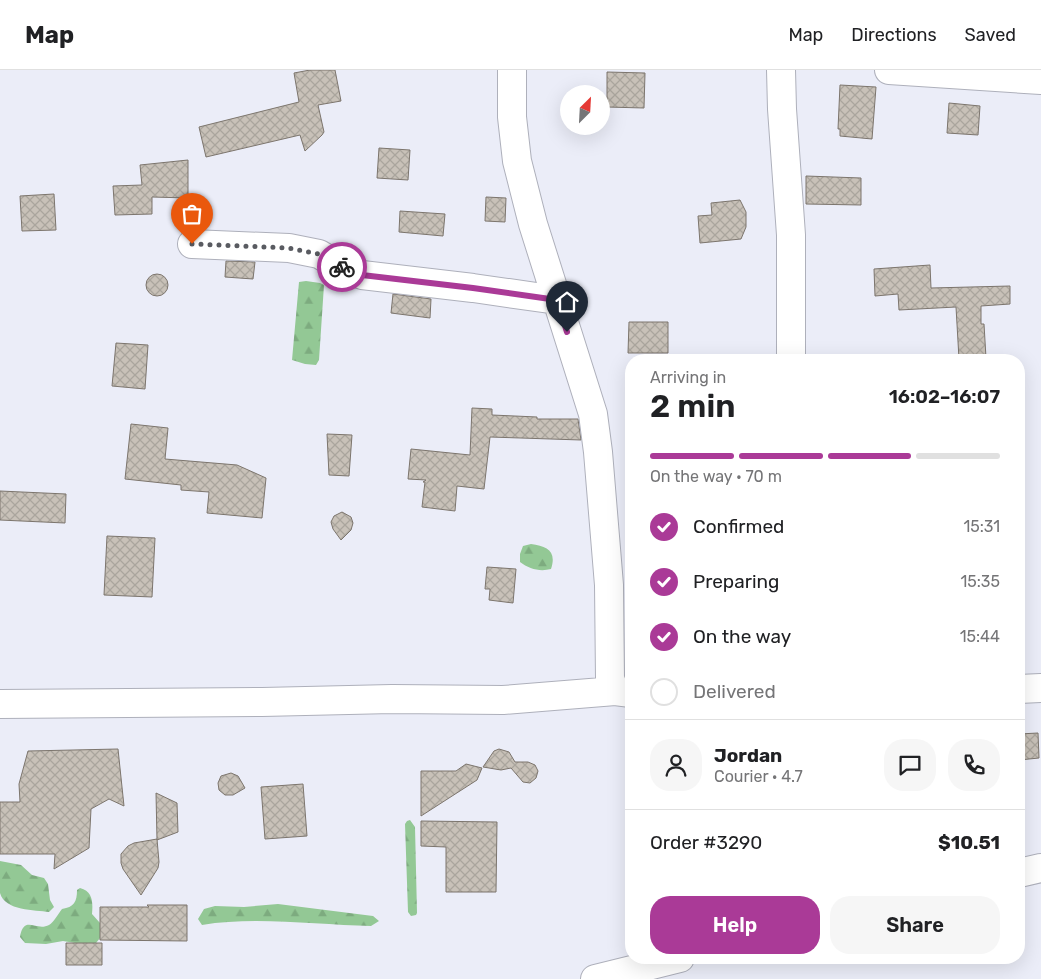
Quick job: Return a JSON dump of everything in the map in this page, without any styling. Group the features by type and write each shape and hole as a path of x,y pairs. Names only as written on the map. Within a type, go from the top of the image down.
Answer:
{"street":[{"path":"512,70 512,117 517,161 533,224 593,414 610,585 610,678 623,692"},
{"path":"781,70 791,235 791,354"},
{"path":"889,70 1041,80"},
{"path":"192,244 289,248 319,254 341,267 362,275 557,300"},
{"path":"1025,689 1041,688"},
{"path":"0,704 392,699 503,700 623,692"},
{"path":"1025,872 1041,868"},
{"path":"595,979 656,964"}],"green space":[{"path":"306,281 324,285 319,360 316,365 292,360 299,282"},
{"path":"531,544 542,546 549,550 553,558 551,569 535,569 520,562 523,546"},
{"path":"410,820 415,827 417,913 411,916 408,912 405,824"},
{"path":"0,861 21,865 32,875 44,878 48,884 50,900 54,907 49,912 29,910 14,906 3,899 0,893"},
{"path":"80,888 90,895 92,914 100,923 100,938 96,943 63,941 46,944 25,943 20,937 24,926 44,927 49,925 62,909 74,903 77,890"},
{"path":"278,904 373,916 379,921 371,926 264,921 222,922 202,925 198,919 204,909 215,906 244,907"}],"building":[{"path":"310,70 335,70 341,101 318,105 324,132 305,151 300,135 206,157 199,127 299,102 294,73"},
{"path":"607,72 645,73 644,108 610,107 610,85 607,85"},
{"path":"840,85 876,87 872,139 840,136 840,129 838,129"},
{"path":"949,103 980,106 978,135 947,133"},
{"path":"379,148 410,150 408,180 377,178"},
{"path":"188,160 188,198 152,197 152,214 115,215 113,186 142,185 140,165"},
{"path":"806,176 861,178 861,205 806,204"},
{"path":"54,194 56,230 22,231 20,196"},
{"path":"486,197 506,198 505,222 485,221"},
{"path":"740,200 746,212 746,227 741,239 700,243 698,216 712,215 711,203"},
{"path":"400,211 445,214 443,236 399,232"},
{"path":"226,261 255,262 253,279 225,277"},
{"path":"930,265 931,288 1010,286 1010,304 981,306 981,324 984,324 986,354 959,354 956,307 899,310 898,294 875,296 874,269"},
{"path":"153,274 161,274 168,281 168,289 161,296 153,296 146,289 146,281"},
{"path":"393,294 431,299 430,318 391,313"},
{"path":"629,322 668,322 668,353 628,353"},
{"path":"116,343 148,345 145,389 112,386"},
{"path":"472,408 492,409 492,415 537,417 537,419 578,419 581,440 490,437 484,489 457,486 455,511 422,507 425,482 423,482 426,480 408,479 411,449 470,455"},
{"path":"131,424 168,428 165,459 237,465 266,478 262,518 207,513 209,492 181,490 181,485 125,479"},
{"path":"327,434 352,435 349,476 329,475"},
{"path":"0,491 66,494 65,523 0,520"},
{"path":"342,512 351,517 353,523 351,530 341,540 333,529 331,522 334,516"},
{"path":"107,536 155,538 152,597 104,595"},
{"path":"487,567 516,569 513,603 489,600 490,589 485,589"},
{"path":"1038,733 1039,758 1025,759 1025,734"},
{"path":"118,749 124,806 109,799 91,809 89,848 54,869 55,854 0,854 0,802 20,802 19,784 28,751"},
{"path":"499,749 509,752 515,762 528,762 535,765 538,771 536,778 530,783 523,782 511,768 501,770 483,767 494,751"},
{"path":"466,764 482,768 477,780 421,816 421,771 456,771"},
{"path":"231,773 238,776 245,788 233,795 225,795 219,790 218,783 221,776"},
{"path":"303,784 307,836 265,839 261,787"},
{"path":"156,793 177,803 178,832 157,840"},
{"path":"421,821 497,822 496,892 446,892 446,847 421,846"},
{"path":"157,839 158,868 141,895 123,869 121,854 128,846 134,843"},
{"path":"147,905 187,905 187,941 100,940 100,907 149,907"},
{"path":"66,943 102,943 102,965 66,965"}],"way so far":[{"path":"192,244 289,248 319,254 342,267"}],"route":[{"path":"342,267 362,275 557,300 567,332"}]}
